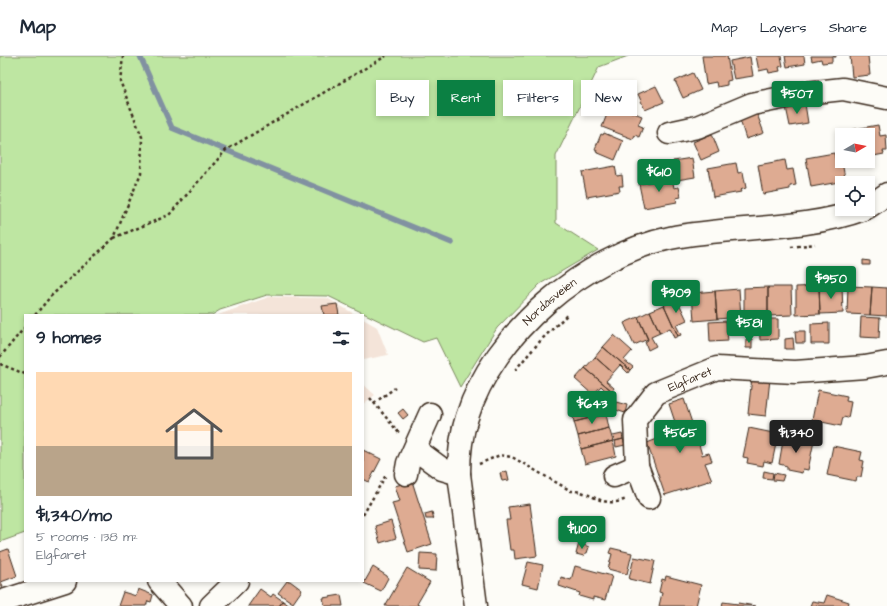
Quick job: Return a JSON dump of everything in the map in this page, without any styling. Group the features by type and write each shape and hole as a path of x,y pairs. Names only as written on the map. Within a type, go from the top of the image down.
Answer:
{"street":[{"path":"669,133 697,127 752,104 806,93 843,89 887,98"},
{"name":"Nordåsveien","path":"476,606 469,472 459,459 466,418 491,366 509,342 530,319 555,296 584,274 611,258 668,238 697,233 778,227 816,221 877,203"},
{"name":"Elgfaret","path":"649,498 637,466 635,420 656,393 717,368 795,372 865,367 887,363"},
{"path":"398,471 408,463 430,414"},
{"path":"415,449 442,469 469,472"},
{"path":"614,476 637,466"},
{"path":"0,602 62,582"},
{"path":"160,582 181,606"},
{"path":"211,606 236,582"}],"path":[{"path":"114,238 141,173 142,137 120,81 123,56"},
{"path":"36,314 51,296 114,238 169,215 226,150 386,56"},
{"path":"790,247 818,243"},
{"path":"512,374 542,339 569,313"},
{"path":"0,357 24,328"},
{"path":"0,364 24,374"},
{"path":"374,403 395,388"},
{"path":"370,398 386,419 415,449"},
{"path":"469,472 479,464 500,455 512,457 571,491 580,490 602,501 614,502 634,497 647,504 649,498"},
{"path":"479,464 480,458"},
{"path":"364,515 398,471"}],"shaded area":[{"path":"269,297 327,298 354,314 221,314"},
{"path":"364,320 377,327 388,355 364,360"},
{"path":"364,385 375,395 364,403"}],"green space":[{"path":"0,56 628,56 599,67 593,80 581,80 581,104 556,156 556,223 598,250 540,284 497,328 460,387 436,338 423,342 328,296 267,295 220,310 214,314 24,314 24,533 0,542"}],"building":[{"path":"702,56 727,56 731,80 727,81 727,85 717,87 716,82 706,84"},
{"path":"756,56 781,56 783,66 779,67 780,71 769,73 768,69 759,71"},
{"path":"785,56 804,56 805,64 787,67"},
{"path":"811,56 836,57 832,57 832,62 822,63 821,59 812,61"},
{"path":"850,56 868,56 870,75 852,77"},
{"path":"750,57 753,76 734,79 730,61"},
{"path":"693,73 701,90 683,98 675,81"},
{"path":"656,86 664,102 645,110 638,94"},
{"path":"805,104 808,123 790,126 786,107"},
{"path":"637,114 642,116 638,125 643,127 639,137 635,135 633,139 602,127 606,116 637,116"},
{"path":"757,114 764,133 746,139 740,120"},
{"path":"878,125 880,136 886,135 887,151 883,151 884,154 875,156 875,128 861,128"},
{"path":"604,133 623,141 615,160 596,152 597,150 595,149 601,134 603,135"},
{"path":"712,134 719,152 701,160 693,142"},
{"path":"834,153 835,168 843,168 845,176 835,176 835,183 811,187 806,158"},
{"path":"692,158 695,177 677,180 673,161"},
{"path":"785,160 787,170 793,169 796,185 790,186 790,189 763,194 758,165"},
{"path":"736,163 738,173 743,172 746,188 740,190 741,192 713,197 708,168"},
{"path":"615,166 617,176 622,175 623,186 619,186 620,191 587,197 582,172"},
{"path":"672,178 674,188 679,187 681,197 676,198 677,202 644,208 639,184"},
{"path":"863,260 870,261 870,265 863,265"},
{"path":"819,286 820,314 796,315 796,287"},
{"path":"819,286 842,286 843,313 820,314"},
{"path":"848,286 872,287 870,315 847,314"},
{"path":"768,287 768,316 744,316 744,288"},
{"path":"768,287 791,287 792,315 768,316"},
{"path":"872,287 887,288 887,316 870,315"},
{"path":"739,289 741,317 717,319 715,291"},
{"path":"715,291 717,319 694,321 692,293"},
{"path":"677,299 687,320 676,325 681,335 678,336 664,305"},
{"path":"337,304 339,314 324,314 322,306"},
{"path":"664,305 678,336 674,338 670,328 660,333 650,311"},
{"path":"650,311 660,333 651,337 656,346 648,350 645,342 648,340 638,317"},
{"path":"638,317 648,339 634,345 624,323"},
{"path":"861,317 880,318 879,338 860,337"},
{"path":"759,319 778,319 778,339 760,340"},
{"path":"726,321 728,341 710,342 709,322"},
{"path":"829,323 829,344 811,344 811,324"},
{"path":"795,331 805,331 805,343 796,343"},
{"path":"614,335 632,351 624,360 633,367 630,370 603,347"},
{"path":"793,338 794,349 785,349 785,339"},
{"path":"746,339 752,339 752,348 746,348"},
{"path":"603,347 630,370 628,373 620,365 613,373 595,357"},
{"path":"595,357 613,373 606,381 614,388 612,391 585,368"},
{"path":"585,368 612,391 609,394 601,386 593,395 575,379"},
{"path":"752,377 770,379 766,416 748,414"},
{"path":"818,390 847,396 846,401 851,402 848,418 843,417 841,426 812,420"},
{"path":"602,399 606,414 574,422 571,407"},
{"path":"684,399 693,426 689,427 694,427 702,455 709,453 712,461 705,463 712,480 665,495 647,443 678,431 669,404"},
{"path":"616,402 627,405 625,413 613,409"},
{"path":"403,409 408,415 403,419 398,413"},
{"path":"606,414 609,428 578,436 574,422"},
{"path":"609,428 613,441 581,449 578,436"},
{"path":"749,428 778,434 772,463 764,461 763,466 747,463 748,458 743,457"},
{"path":"622,434 623,439 615,441 613,436"},
{"path":"784,435 814,441 808,470 803,469 802,473 787,470 787,466 779,464"},
{"path":"623,439 625,445 616,447 615,441"},
{"path":"613,441 616,456 585,464 581,449"},
{"path":"833,446 862,452 860,460 864,461 861,477 857,477 856,481 827,475"},
{"path":"364,450 381,459 369,482 364,480"},
{"path":"507,471 509,480 502,481 500,473"},
{"path":"764,471 773,473 772,479 763,478"},
{"path":"774,473 784,475 782,481 773,480"},
{"path":"412,481 432,544 408,552 392,503 400,501 395,486"},
{"path":"530,504 537,556 515,559 514,550 510,550 506,520 510,520 508,507"},
{"path":"432,512 434,519 426,519 425,514"},
{"path":"391,521 396,538 380,543 375,526"},
{"path":"579,543 589,547 584,556 576,554"},
{"path":"611,548 632,553 627,574 608,569 612,554 609,553"},
{"path":"8,549 17,576 1,582 3,586 0,587 0,552"},
{"path":"420,553 437,554 436,571 419,570"},
{"path":"634,557 655,561 650,584 629,579"},
{"path":"528,562 543,565 538,588 522,584"},
{"path":"575,566 612,576 605,600 593,597 593,600 579,596 580,593 559,586 561,577 571,580"},
{"path":"373,567 388,578 381,591 364,583"},
{"path":"407,568 430,582 417,604 420,606 385,606"},
{"path":"666,576 701,585 696,606 659,606 662,593 659,592 662,579 665,580"},
{"path":"286,582 291,582 302,590 293,603 278,593"},
{"path":"138,589 153,595 151,602 148,601 146,606 118,606 123,592 136,596"},
{"path":"260,589 271,597 273,594 283,601 279,606 248,606"},
{"path":"341,595 343,606 325,606 323,598"},
{"path":"827,595 849,602 848,606 810,606 812,601 824,603"},
{"path":"283,601 290,606 279,606"},
{"path":"723,602 738,603 755,606 722,606"}],"waterway":[{"path":"140,56 172,128 452,243"}]}
